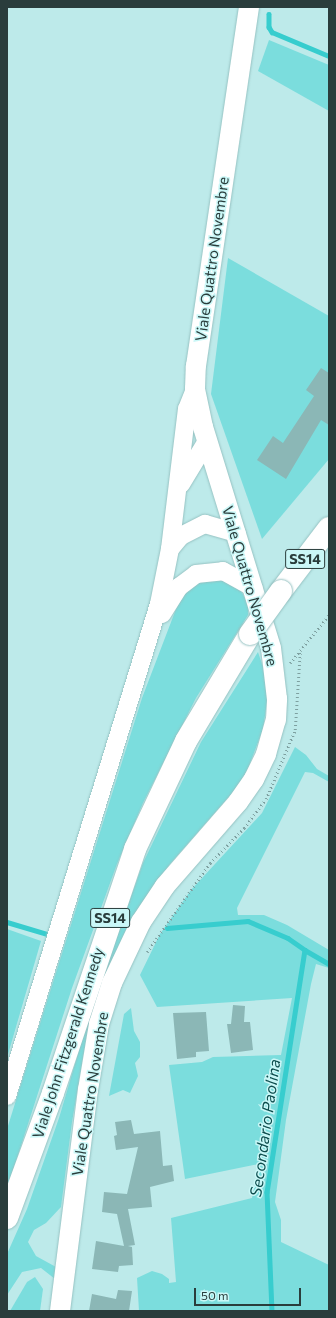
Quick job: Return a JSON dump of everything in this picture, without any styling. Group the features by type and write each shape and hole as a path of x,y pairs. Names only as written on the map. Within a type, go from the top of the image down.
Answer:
{"main road":[{"name":"Viale Quattro Novembre","path":"60,1311 83,1130 99,1024 123,958 141,922 165,886 238,802 254,779 266,754 276,720 276,678 271,648 237,533 207,441 195,389 196,366 249,7"},
{"name":"Viale John Fitzgerald Kennedy","path":"7,1218 53,1093 135,848 186,741 250,634 280,591 329,528"}],"street":[{"path":"7,1096 152,630 170,549 187,409 195,389"},
{"path":"177,494 186,474 207,441"},
{"path":"170,549 181,536 205,524 237,533"},
{"path":"152,630 179,587 196,574 223,571 254,588"}],"path":[{"path":"300,652 329,615"}],"shaded area":[{"path":"269,40 329,65 329,111 258,71"},
{"path":"228,258 329,316 329,459 262,539 211,394"},
{"path":"210,576 229,580 240,589 248,604 248,615 196,698 143,803 117,864 72,988 7,1189 7,1129 142,698 181,596 193,581"},
{"path":"258,652 265,673 267,702 263,729 249,766 240,784 170,864 130,921 110,965 96,1003 87,1034 72,1122 61,1207 46,1223 34,1230 28,1242 36,1256 56,1267 55,1279 41,1268 22,1272 7,1295 7,1254 27,1209 59,1118 93,1003 143,863 201,742"},
{"path":"295,747 306,755 317,769 329,776 329,782 313,773 305,772 237,908 238,915 264,915 287,925 329,950 329,968 316,964 311,984 286,1120 275,1202 281,1220 281,1242 329,1265 329,1311 139,1311 137,1278 152,1271 162,1274 169,1279 169,1283 176,1282 171,1218 252,1198 259,1164 185,1179 169,1065 202,1062 213,1057 281,1055 292,998 157,1007 140,975 160,934 191,890 262,813"},
{"path":"7,929 41,941 7,1058"},
{"path":"131,1008 134,1031 140,1042 140,1057 135,1063 138,1076 130,1093 123,1090 109,1096 124,1014"},
{"path":"35,1277 43,1289 40,1311 10,1311 27,1282"}],"building":[{"path":"321,368 329,373 329,425 321,420 286,479 257,460 273,436 283,443 314,396 306,390"},
{"path":"233,1005 245,1006 244,1022 250,1022 253,1050 231,1053 227,1024 231,1024"},
{"path":"206,1012 209,1051 196,1052 196,1057 177,1059 173,1013"},
{"path":"131,1120 134,1134 160,1131 163,1166 172,1165 174,1181 150,1187 152,1207 128,1209 135,1245 128,1246 132,1247 133,1265 119,1266 118,1272 92,1269 96,1241 124,1246 117,1214 102,1212 104,1192 127,1194 138,1147 116,1150 114,1136 117,1135 115,1122"},
{"path":"118,1290 132,1291 129,1311 89,1311 92,1294 116,1299"}],"waterway":[{"path":"269,14 269,27 272,32 329,56"},
{"name":"Secondario Paolina","path":"167,928 248,921 288,938 305,950 267,1192 272,1311"},
{"name":"Secondario Paolina","path":"7,922 47,934"},
{"name":"Secondario Paolina","path":"305,950 329,964"}]}
